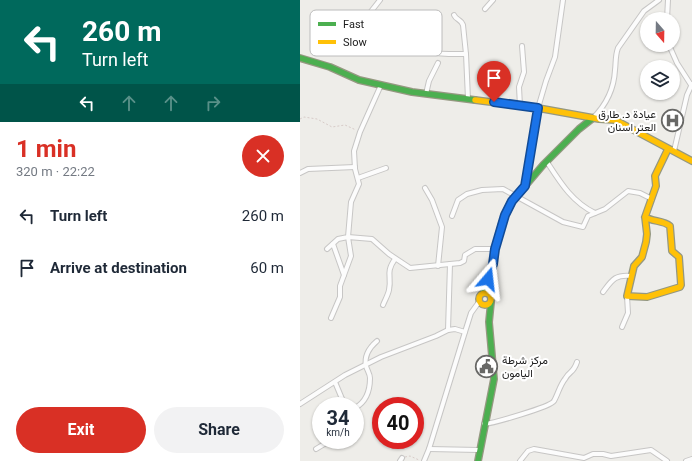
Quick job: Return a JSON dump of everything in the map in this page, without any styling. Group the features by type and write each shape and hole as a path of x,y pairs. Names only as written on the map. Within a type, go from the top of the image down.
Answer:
{"street":[{"path":"372,10 380,0"},
{"path":"485,9 493,0"},
{"path":"525,186 538,108 555,57 563,0"},
{"path":"423,461 429,449 472,312 483,293 493,264 495,249 505,215 516,196 525,186 579,129 603,108 611,92 618,48 644,10 659,0"},
{"path":"667,12 668,0"},
{"path":"454,15 462,23 466,54 468,99"},
{"path":"520,106 519,87 524,72 522,46"},
{"path":"622,327 628,313 627,296 634,266 642,257 647,234 645,217 656,186 655,176 671,150 687,95 692,84 677,64 672,52"},
{"path":"442,53 466,54"},
{"path":"300,58 333,68 359,80 426,94 538,108 593,118 620,121 692,161"},
{"path":"426,94 429,81 438,63"},
{"path":"331,318 340,297 340,286 351,256 348,237 351,206 352,198 359,186 355,167 354,151 360,132 381,85"},
{"path":"547,162 570,195 580,204 595,213"},
{"path":"300,172 308,169 355,167"},
{"path":"358,178 386,168"},
{"path":"425,188 432,200 442,227 438,266"},
{"path":"452,216 458,200 467,194 482,190 503,189 563,222 583,228 588,216 605,209 628,191 634,191 652,199"},
{"path":"627,296 647,297 681,285 679,257 672,251 670,226 665,222 652,221 645,217"},
{"path":"327,249 338,239 348,237 372,239 395,259 410,268 438,266 462,262 464,261 465,255 475,249 495,249"},
{"path":"333,244 344,275"},
{"path":"384,305 390,288 388,273 390,265 395,259"},
{"path":"448,330 450,264"},
{"path":"603,292 615,277 624,275 632,276"},
{"path":"483,293 489,294 491,298 489,322 494,376 478,460 484,461"},
{"path":"479,302 484,306 491,302"},
{"path":"300,404 335,382 381,357 448,330 455,329 465,332"},
{"path":"364,401 366,399 371,377 366,365 366,358 369,350 377,341"},
{"path":"484,424 498,422 542,408 554,402 565,378 574,370 577,362"},
{"path":"335,382 341,397"},
{"path":"429,449 480,450"},
{"path":"520,461 528,452 534,449 584,458 593,454 611,456 651,450 667,461"},
{"path":"686,461 692,459"}],"path":[{"path":"300,119 304,117 318,119 332,127 345,125 360,132"},
{"path":"401,460 410,456 423,461"}],"traffic: fast":[{"path":"300,58 330,67 359,80 412,92 475,100"},
{"path":"483,293 493,264 495,249 502,223 510,204 543,165 579,129 593,118"},
{"path":"478,461 494,379 489,322 491,302"}],"traffic: slow":[{"path":"475,100 538,108 599,119 615,120 692,161"},
{"path":"645,217 670,226 672,251 679,257 681,285 680,287 647,297 627,296 634,266 642,257 646,242 647,234 645,217 656,186 655,176 668,149"},
{"path":"483,293 487,293 491,299 487,305 483,305 479,301 479,297 483,293"}],"place":[{"name":"عيادة د. طارق العتر اسنان","path":"672,120"},
{"name":"مركز شرطة اليامون","path":"487,366"}],"route":[{"path":"488,279 505,215 512,201 525,186 538,108 494,102"}]}
